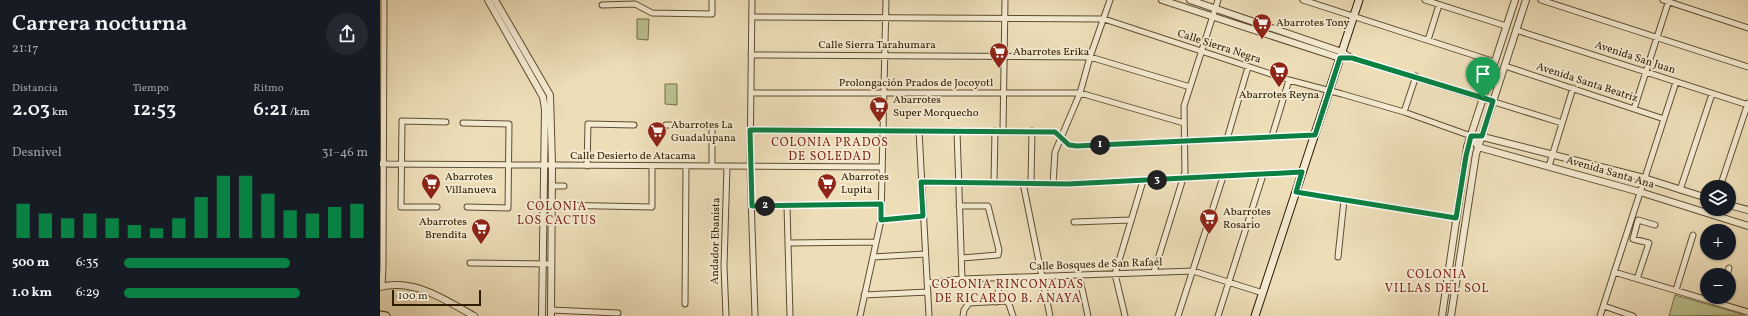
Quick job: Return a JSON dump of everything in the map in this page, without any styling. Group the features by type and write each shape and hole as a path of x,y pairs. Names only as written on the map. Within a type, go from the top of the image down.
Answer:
{"main road":[{"path":"1255,316 1359,0"},
{"path":"380,315 386,316"}],"street":[{"path":"384,0 382,44 383,266 381,286 420,288 474,316"},
{"path":"488,0 550,95 552,165 551,313 618,313"},
{"path":"495,0 543,97 545,109 542,316"},
{"path":"602,5 635,4 652,13 712,14 712,0"},
{"path":"752,0 750,166 755,316"},
{"path":"860,316 881,220 886,0"},
{"path":"1003,131 1005,93 1005,0"},
{"path":"1053,184 1054,159 1080,93 1090,57 1110,0"},
{"path":"1162,0 1341,55 1416,76 1562,123"},
{"path":"1190,0 1216,8 1341,55"},
{"path":"1154,272 1184,179 1186,165 1184,106 1218,0"},
{"path":"1303,0 1495,62"},
{"path":"1425,0 1506,26"},
{"path":"1442,316 1466,156 1471,136 1515,0"},
{"path":"1451,316 1478,147 1526,0"},
{"path":"1541,0 1748,67"},
{"path":"1663,0 1748,28"},
{"path":"1634,109 1669,1"},
{"path":"1428,40 1439,5"},
{"path":"752,16 1005,18"},
{"name":"Calle Sierra Negra","path":"1005,18 1104,19 1201,52 1329,91"},
{"name":"Avenida San Juan","path":"1516,30 1712,94 1748,104"},
{"name":"Calle Sierra Tarahumara","path":"751,55 1090,57"},
{"path":"1090,57 1190,87"},
{"name":"Avenida Santa Beatriz","path":"1505,66 1664,119"},
{"path":"1227,139 1248,67"},
{"path":"1404,112 1416,76"},
{"path":"1272,136 1289,80"},
{"path":"1600,316 1676,82"},
{"path":"1548,166 1573,88"},
{"name":"Avenida Santa Ana","path":"1329,91 1404,112 1471,136 1482,136 1644,178 1700,196"},
{"name":"Prolongación Prados de Jocoyotl","path":"751,93 1080,93 1184,123"},
{"path":"1680,190 1712,94"},
{"path":"1722,180 1748,104"},
{"path":"437,207 401,207 402,121 446,122"},
{"path":"463,123 509,124 508,208 466,207"},
{"path":"587,166 588,124 634,125"},
{"path":"666,125 712,126 712,166"},
{"path":"750,130 995,130 1055,132 1069,145 1077,146 1315,135"},
{"path":"994,182 995,130"},
{"path":"919,131 929,316"},
{"path":"957,131 957,182 962,279"},
{"path":"1031,183 1032,131"},
{"path":"1471,136 1478,147"},
{"name":"Avenida Santa Ana","path":"1478,147 1700,208"},
{"name":"Calle Desierto de Atacama","path":"382,164 882,167"},
{"path":"552,205 652,206 652,166"},
{"path":"685,304 686,166"},
{"name":"Andador Ebanista","path":"726,316 724,266 727,166"},
{"path":"921,182 1053,184 1143,181 1302,172"},
{"path":"1218,316 1263,175"},
{"path":"1178,316 1223,177"},
{"path":"1125,316 1115,274 1130,220 1143,181"},
{"path":"1023,183 1040,277 1050,316"},
{"path":"552,186 564,186"},
{"path":"1296,192 1456,218"},
{"path":"1338,257 1344,200"},
{"path":"752,206 881,204"},
{"path":"787,206 790,316"},
{"path":"959,206 988,206 999,250 998,255 962,258"},
{"path":"1736,207 1748,210"},
{"path":"881,220 923,216"},
{"name":"Avenida Santa Ana","path":"1723,216 1748,226"},
{"path":"1074,222 1130,220"},
{"path":"1637,279 1649,243 1633,239 1638,220 1655,225"},
{"path":"1676,290 1693,235"},
{"path":"788,243 876,242"},
{"path":"873,257 925,254"},
{"path":"470,263 552,264"},
{"name":"Calle Bosques de San Rafaél","path":"927,282 962,279 1193,271 1229,281 1263,293"},
{"path":"1614,272 1700,297"},
{"path":"1079,275 1088,316"},
{"path":"996,302 1001,278"},
{"path":"864,295 928,292"},
{"path":"963,316 964,310 969,303 1006,301 1009,304 1013,316"},
{"path":"1721,304 1748,313 1747,316"},
{"path":"1604,306 1633,316"}],"green space":[{"path":"637,19 649,19 648,40 637,39"},
{"path":"665,84 677,84 677,105 665,104"},
{"path":"1675,295 1700,302 1700,304 1706,304 1745,315 1669,316"}],"place":[{"name":"Abarrotes Tony","path":"1262,40"},
{"name":"Abarrotes Erika","path":"999,69"},
{"name":"Abarrotes Reyna","path":"1279,88"},
{"name":"Abarrotes Super Morquecho","path":"879,123"},
{"name":"Abarrotes La Guadalupana","path":"657,148"},
{"name":"Abarrotes Villanueva","path":"431,200"},
{"name":"Abarrotes Lupita","path":"827,200"},
{"name":"Abarrotes Rosario","path":"1209,235"},
{"name":"Abarrotes Brendita","path":"481,245"}],"district":[{"name":"COLONIA PRADOS DE SOLEDAD","path":"830,150"},
{"name":"COLONIA LOS CACTUS","path":"557,214"},
{"name":"COLONIA VILLAS DEL SOL","path":"1437,282"},
{"name":"COLONIA RINCONADAS DE RICARDO B. ANAYA","path":"1008,292"}],"route":[{"path":"1340,58 1352,58 1416,76 1483,98 1493,101 1482,136 1471,136 1466,156 1456,218 1296,192 1302,172 1068,184 921,182 923,216 881,220 881,204 752,206 750,130 995,130 1055,132 1060,134 1069,145 1077,146 1315,135 1340,58"}]}
